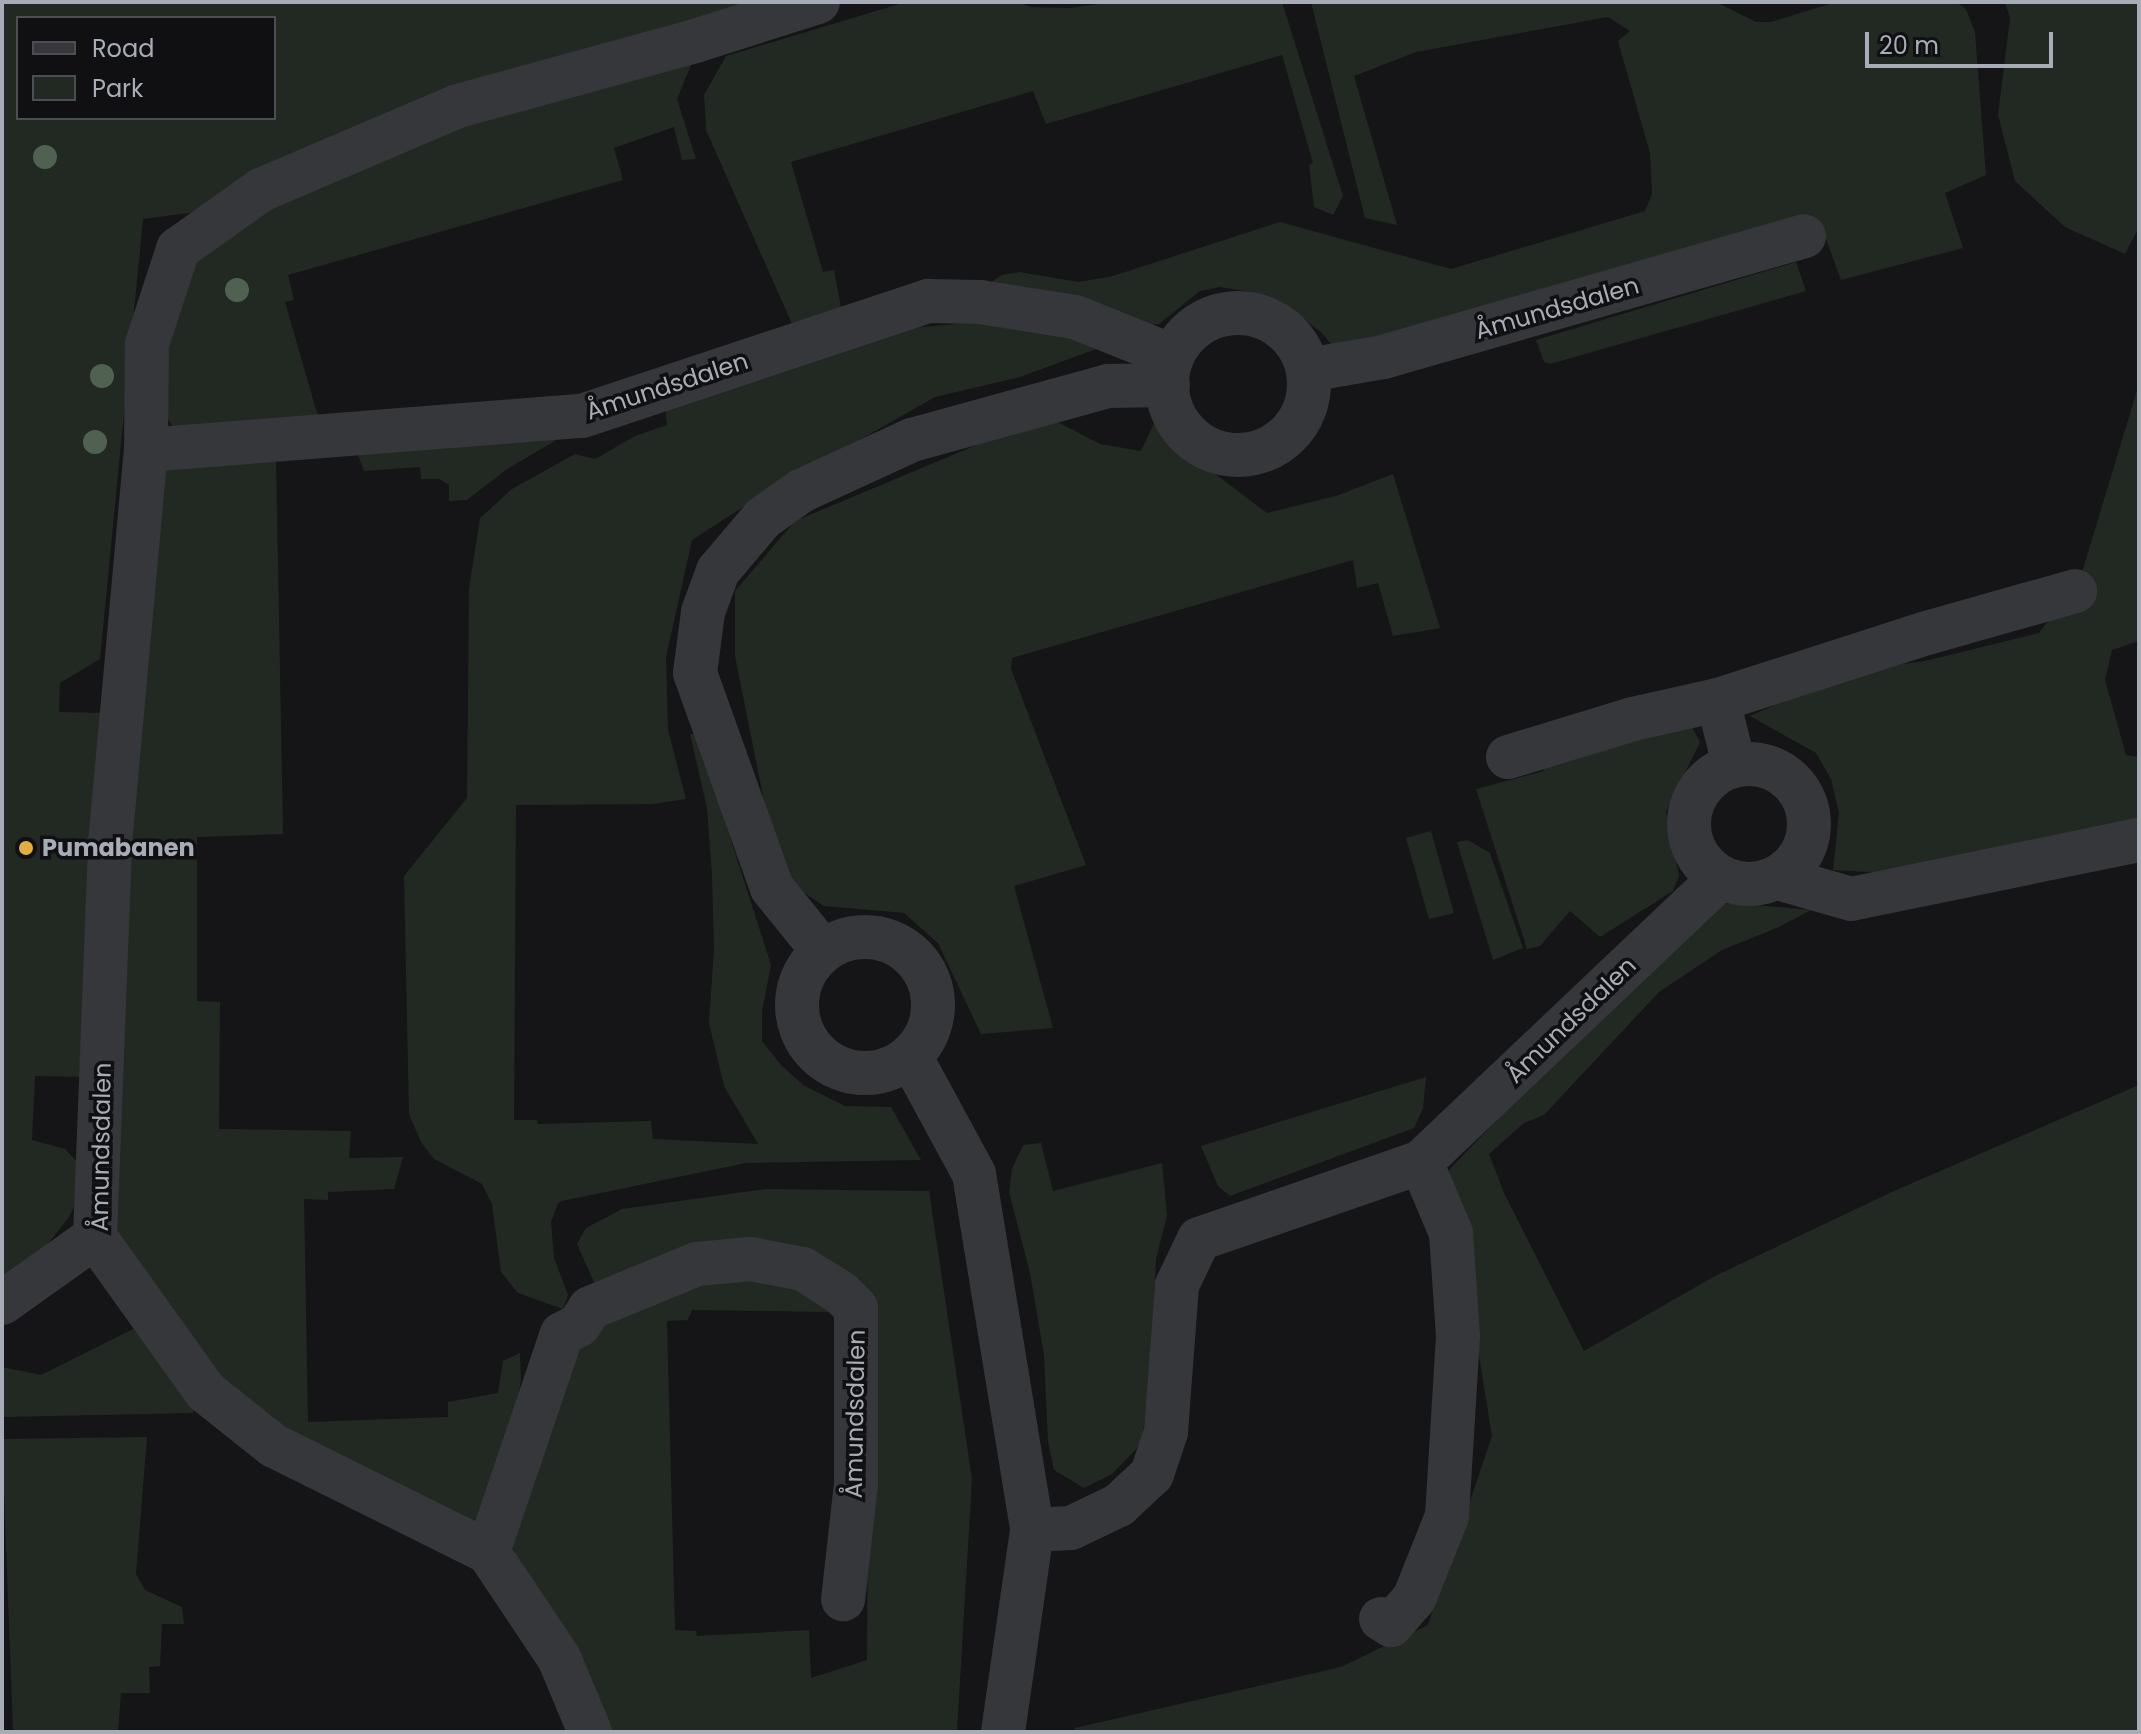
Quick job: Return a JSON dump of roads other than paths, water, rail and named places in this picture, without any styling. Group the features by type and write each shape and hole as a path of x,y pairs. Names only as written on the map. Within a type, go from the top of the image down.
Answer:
{"street":[{"name":"Åmundsdalen","path":"590,1732 559,1658 488,1552 274,1446 206,1392 95,1237 110,844 146,450 147,344 178,249 261,190 458,106 695,41 818,2"},
{"name":"Åmundsdalen","path":"1308,370 1398,353 1804,236"},
{"name":"Åmundsdalen","path":"146,450 582,416 928,301 980,302 1075,317 1170,370"},
{"path":"1245,313 1267,319 1286,332 1300,349 1308,370 1308,395 1301,418 1285,436 1265,450 1242,455 1218,452 1195,441 1179,424 1169,402 1170,370 1185,337 1202,323 1223,314 1245,313"},
{"path":"823,951 772,888 695,673 703,612 718,571 763,518 801,491 912,440 1170,370"},
{"path":"1508,757 1633,719 1718,700 1927,633 2075,591"},
{"path":"1718,700 1734,765"},
{"path":"1755,764 1773,768 1790,778 1802,794 1809,812 1809,832 1804,851 1778,878 1758,884 1739,884 1720,878 1704,865 1693,848 1690,817 1701,788 1715,773 1734,765 1755,764"},
{"path":"1778,878 1851,899 2139,840"},
{"name":"Åmundsdalen","path":"1032,1530 1071,1528 1119,1505 1152,1474 1166,1432 1177,1285 1199,1239 1421,1162 1720,878"},
{"path":"866,936 889,940 910,953 925,970 933,992 932,1016 926,1038 910,1056 881,1071 848,1072 829,1063 812,1049 801,1030 796,1009 798,987 808,967 823,951 844,940 866,936"},
{"path":"910,1056 974,1174 1032,1530 1003,1732"},
{"path":"1381,1619 1391,1625 1414,1599 1447,1516 1458,1336 1451,1233 1421,1162"},
{"path":"2,1303 95,1237"},
{"name":"Åmundsdalen","path":"488,1552 562,1334 579,1325 590,1308 697,1264 751,1259 803,1269 841,1293 856,1308 856,1484 843,1599"}],"place":[{"name":"Pumabanen","path":"26,848"}]}
